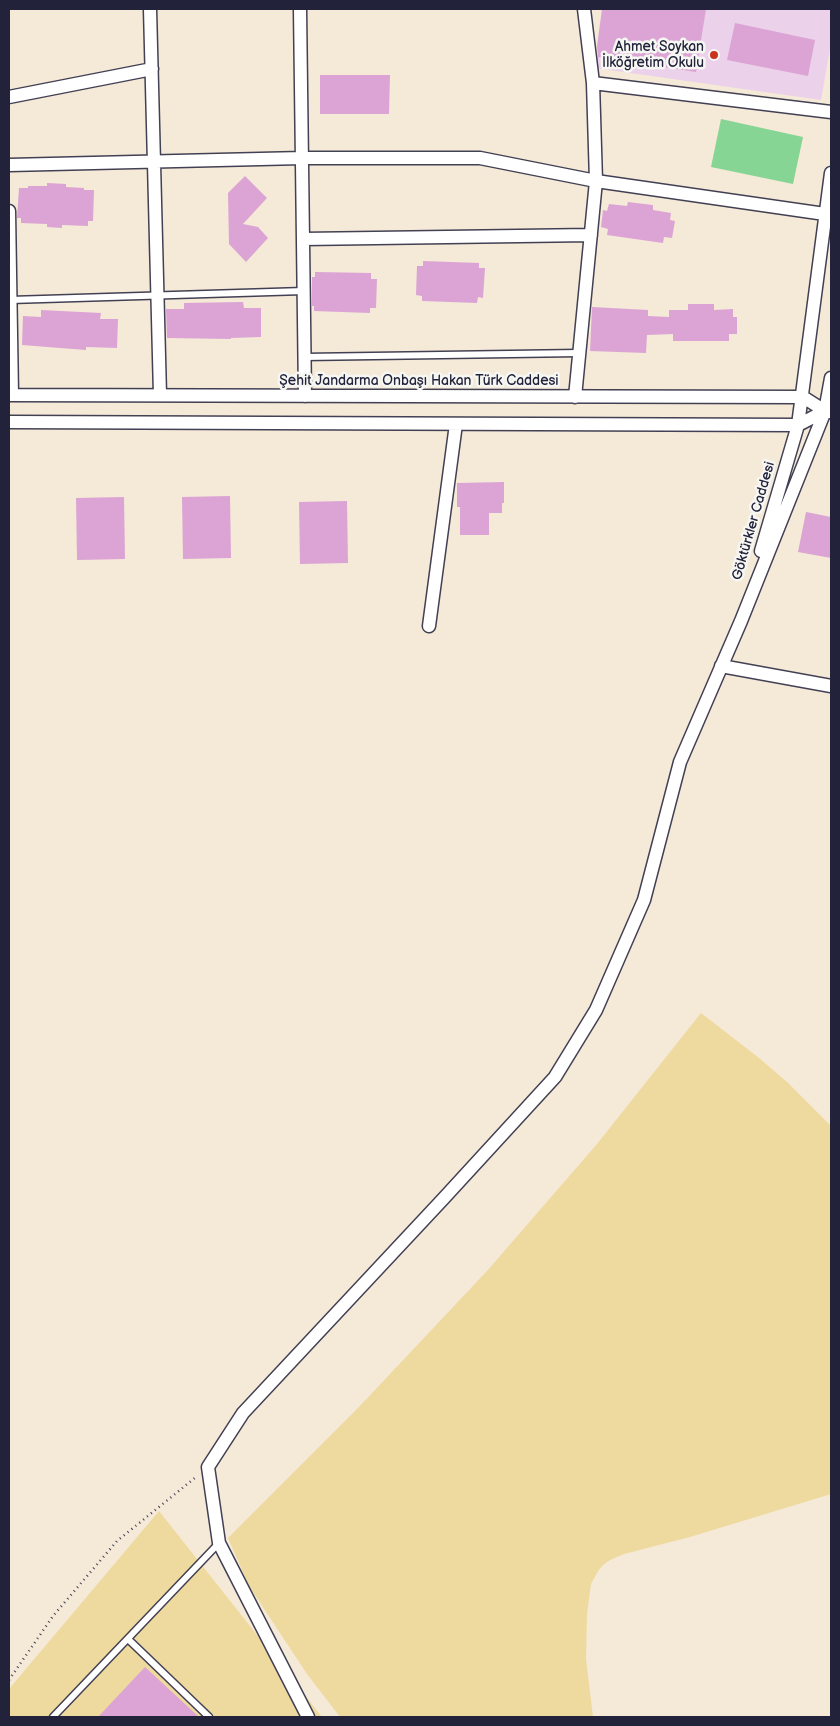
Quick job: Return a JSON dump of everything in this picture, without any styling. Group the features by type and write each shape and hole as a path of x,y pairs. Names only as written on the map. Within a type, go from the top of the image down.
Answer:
{"street":[{"path":"150,9 160,396"},
{"path":"300,9 305,396"},
{"path":"575,397 596,181 593,83 584,9"},
{"path":"9,97 152,69"},
{"path":"593,83 831,112"},
{"path":"9,164 302,158 480,158 596,181 825,214"},
{"name":"Göktürkler Caddesi","path":"741,621 798,425 831,173"},
{"path":"9,211 10,395"},
{"path":"303,239 590,235"},
{"name":"Göktürkler Caddesi","path":"741,621 828,412 831,378"},
{"name":"Şehit Jandarma Onbaşı Hakan Türk Caddesi","path":"10,395 803,398"},
{"path":"803,398 828,412"},
{"path":"9,422 798,425 828,412"},
{"path":"429,626 456,424"},
{"path":"308,1717 219,1542 208,1468 243,1413 555,1077 596,1010 644,900 680,762 741,621"},
{"path":"721,666 831,686"}],"lane":[{"path":"10,300 304,291"},
{"path":"304,357 579,353"},
{"path":"53,1717 219,1542"},
{"path":"128,1639 209,1717"}],"path":[{"path":"9,1680 53,1616 117,1541 208,1468"}],"shaded area":[{"name":"Ahmet Soykan İlköğretim Okulu","path":"638,9 831,9 831,43 821,100 588,67"}],"green space":[{"path":"721,119 803,137 793,184 711,167"}],"sand":[{"path":"701,1013 787,1082 831,1126 831,1494 690,1537 624,1554 603,1565 591,1584 587,1614 586,1659 593,1717 340,1717 307,1674 249,1586 228,1538 357,1409 487,1271 597,1144"},
{"path":"159,1511 322,1717 9,1717 9,1689"}],"building":[{"path":"602,9 706,9 696,72 598,57 597,46"},
{"path":"735,23 815,40 808,76 727,60"},
{"path":"320,75 390,75 389,114 320,114"},
{"path":"245,176 267,198 243,224 258,227 268,238 246,262 229,244 228,193"},
{"path":"47,183 66,184 66,187 94,190 93,221 88,221 88,226 62,225 62,228 47,227 47,224 21,223 21,218 17,218 19,188 47,186"},
{"path":"628,202 653,205 653,210 671,213 670,220 675,221 672,238 664,237 663,243 607,235 608,229 601,227 603,210 607,211 609,204 627,206"},
{"path":"423,261 479,263 479,268 485,268 483,298 478,297 477,303 422,301 422,296 416,295 417,266 423,266"},
{"path":"315,272 371,273 371,279 377,279 376,308 370,308 370,313 314,311 314,306 312,306 312,277 315,277"},
{"path":"243,302 244,308 261,308 261,337 231,339 167,338 166,309 184,309 184,303"},
{"path":"688,304 714,304 714,310 733,309 733,317 737,317 737,334 729,334 729,341 673,341 673,334 647,335 646,353 590,351 592,307 648,310 648,316 669,317 669,310 688,310"},
{"path":"41,310 101,313 100,319 118,319 117,348 86,347 86,350 22,345 23,316 41,317"},
{"path":"504,482 502,513 489,513 489,535 460,535 460,507 457,507 457,483"},
{"path":"230,496 231,558 183,559 182,497"},
{"path":"124,497 125,559 77,560 76,498"},
{"path":"347,501 348,563 300,564 299,502"},
{"path":"806,512 831,517 831,558 798,552"},
{"path":"145,1667 199,1717 98,1717"}],"place":[{"name":"Ahmet Soykan İlköğretim Okulu","path":"714,55"}]}
